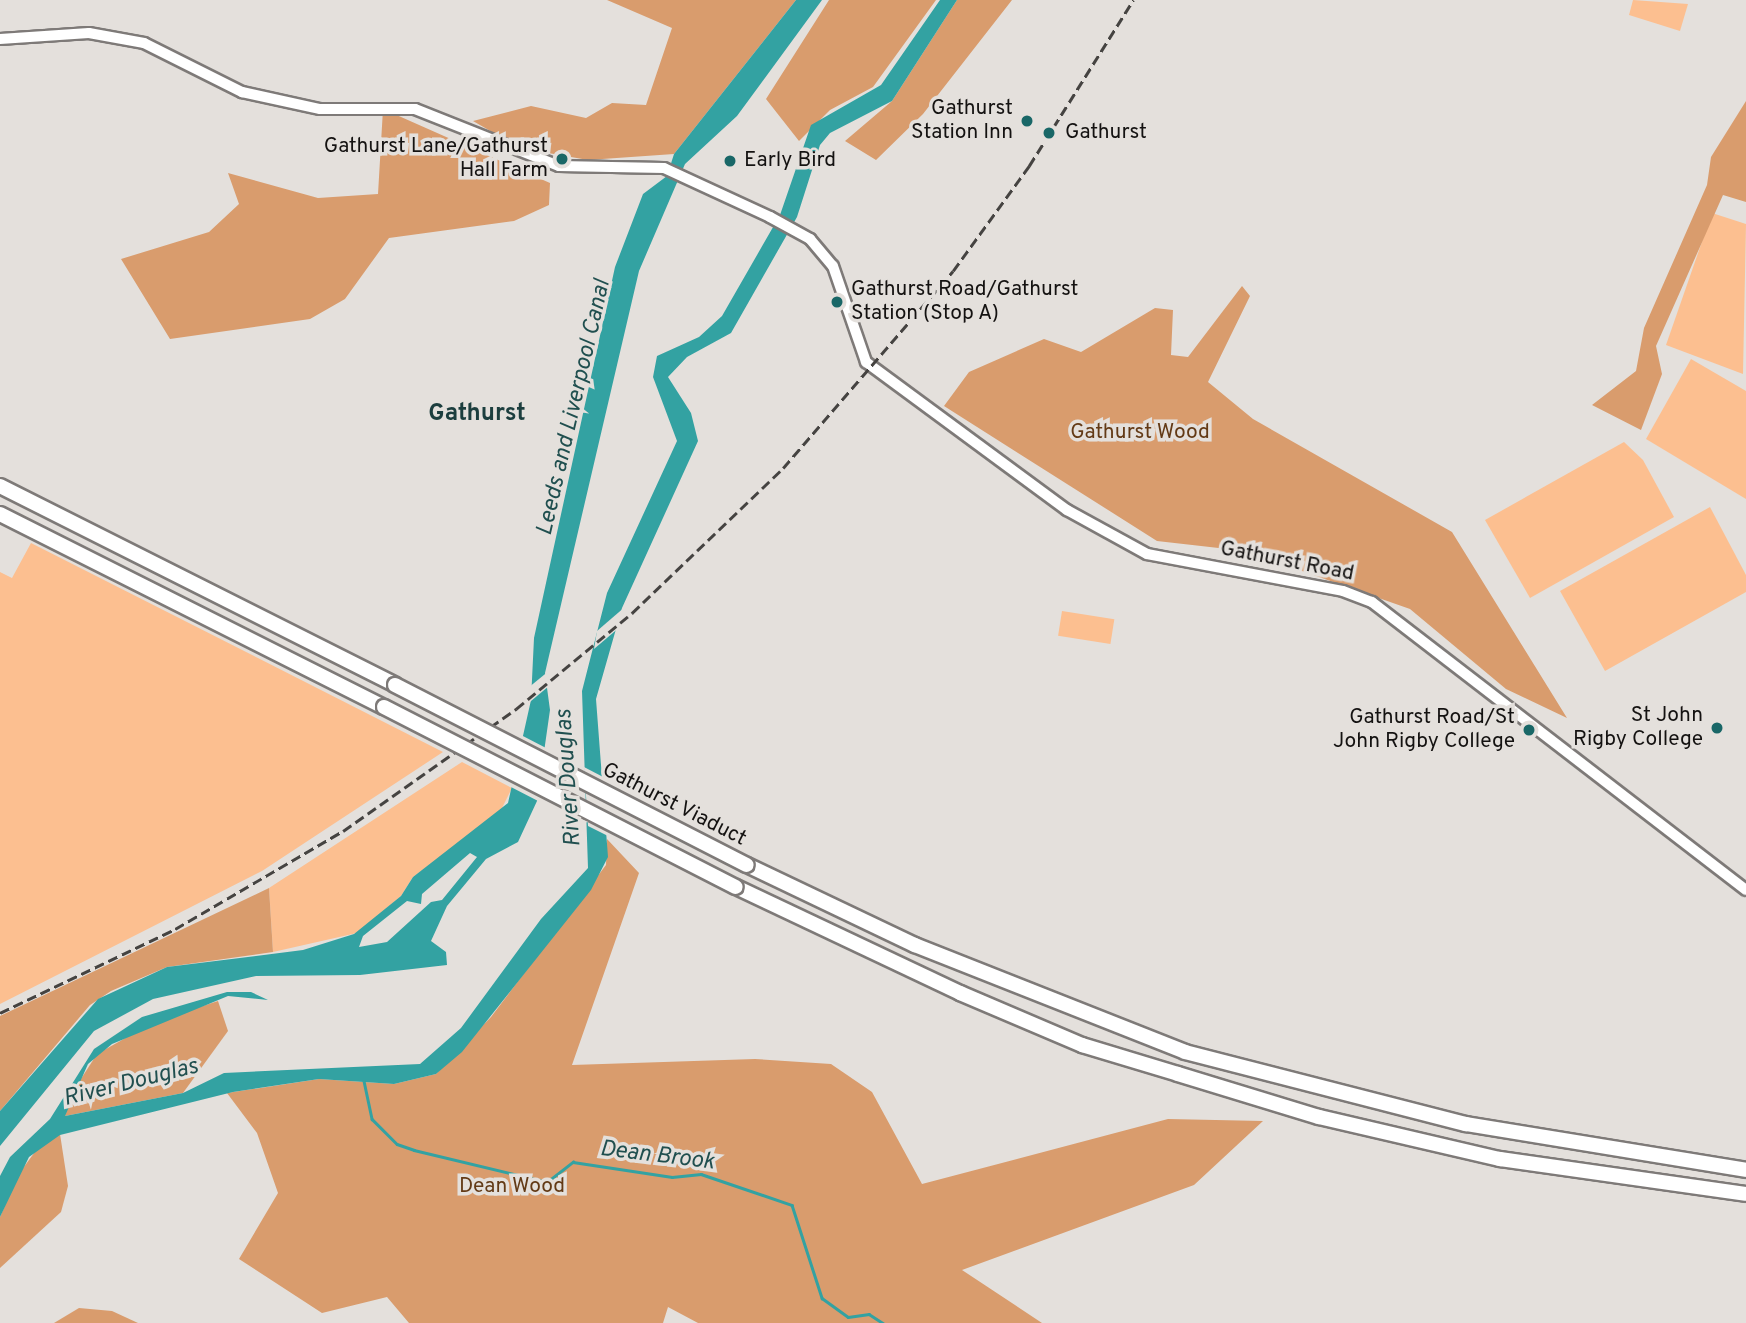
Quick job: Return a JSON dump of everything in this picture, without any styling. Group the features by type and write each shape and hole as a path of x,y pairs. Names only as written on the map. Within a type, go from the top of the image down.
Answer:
{"highway":[{"name":"Gathurst Viaduct","path":"0,486 747,866 915,945 1185,1052 1466,1124 1746,1170"},
{"path":"0,514 736,887 1070,1040 1319,1117 1500,1159 1746,1194"}],"main road":[{"name":"Gathurst Road","path":"0,39 104,34 156,47 231,88 289,104 400,106 453,122 543,163 670,171 770,217 797,232 833,266 866,362 1067,510 1132,549 1343,591 1387,611 1746,890"}],"shaded area":[{"path":"1633,0 1688,4 1680,31 1629,15"},
{"path":"1712,213 1746,224 1743,374 1666,345"},
{"path":"1691,359 1746,391 1746,499 1646,439"},
{"path":"1624,442 1643,460 1674,517 1530,598 1485,520"},
{"path":"1710,507 1746,575 1746,592 1605,671 1560,591"},
{"path":"31,543 443,752 262,871 0,1004 0,572 12,578"},
{"path":"1062,611 1114,619 1110,644 1058,636"},
{"path":"462,762 512,788 499,814 413,877 401,896 357,933 273,952 269,888"}],"green space":[{"path":"607,0 796,0 674,154 588,160 520,148 473,121 531,106 586,118 612,103 646,105 672,28"},
{"path":"829,0 936,0 873,87 830,110 799,141 766,99"},
{"path":"957,0 1012,0 923,114 876,160 845,141 892,101"},
{"path":"1746,101 1746,202 1723,195 1656,346 1662,374 1641,430 1592,405 1636,371 1644,328 1707,185 1711,157"},
{"path":"383,109 550,183 549,205 514,221 389,238 345,299 310,319 170,339 121,259 209,232 239,204 228,173 318,198 378,194"},
{"name":"Gathurst Wood","path":"1242,286 1250,296 1208,382 1253,419 1452,532 1567,718 1506,689 1410,609 1245,551 1157,541 944,406 969,372 1044,339 1081,352 1155,308 1173,310 1171,355 1188,357"},
{"name":"Dean Wood","path":"607,839 639,873 572,1065 755,1059 831,1064 872,1092 922,1184 1168,1119 1263,1121 1194,1185 962,1270 1042,1323 698,1323 668,1307 663,1323 409,1323 387,1297 322,1313 239,1259 278,1193 257,1133 227,1093 319,1079 394,1084 436,1074 491,1017 606,865"},
{"path":"269,888 273,952 167,967 111,991 90,1005 0,1111 0,1016"},
{"path":"218,1001 228,1031 183,1093 65,1116 66,1102 97,1054 154,1022"},
{"path":"60,1134 68,1186 61,1212 0,1268 0,1217 18,1175 37,1149"},
{"path":"79,1308 112,1311 138,1323 54,1323"}],"water":[{"path":"796,0 822,0 737,116 685,164 639,271 545,673 550,710 537,801 518,842 486,859 447,906 431,941 446,952 447,965 360,975 256,976 153,999 94,1031 0,1146 0,1111 98,999 167,967 303,950 354,934 401,896 413,877 508,803 531,700 534,638 615,267 643,194 667,176 674,154","holes":["470,853 477,857 442,900 431,902 387,942 359,947 363,936 407,901 421,904 422,894"]},
{"path":"940,0 957,0 892,101 830,133 820,145 797,217 731,333 687,357 668,377 691,413 698,441 622,608 596,699 608,857 591,890 462,1052 436,1074 394,1084 319,1079 233,1092 60,1135 29,1157 0,1217 0,1176 10,1157 50,1119 94,1049 142,1017 227,992 251,992 268,1000 228,996 112,1044 88,1064 65,1116 183,1093 224,1073 420,1064 461,1028 541,919 588,868 582,691 607,593 677,441 653,377 657,356 699,337 722,316 780,215 811,125 881,85"}],"pier":[{"path":"626,606 621,626 594,649 597,631"},
{"path":"550,670 549,686 525,706 528,688"},
{"path":"519,734 548,749 540,802 509,786"},
{"path":"584,767 607,779 610,837 588,826"}],"waterway":[{"name":"Dean Brook","path":"364,1081 372,1119 397,1144 414,1150 547,1182 573,1162 672,1177 701,1174 792,1205 822,1298 848,1317 869,1314 883,1323"}],"railway":[{"path":"0,1013 175,929 343,831 516,709 632,613 783,468 953,271 1029,166 1133,0"}],"place":[{"name":"Gathurst Station Inn","path":"1027,121"},
{"name":"Gathurst","path":"1049,133"},
{"name":"Gathurst Lane/Gathurst Hall Farm","path":"562,159"},
{"name":"Early Bird","path":"730,161"},
{"name":"Gathurst Road/Gathurst Station (Stop A)","path":"837,302"},
{"name":"St John Rigby College","path":"1717,728"},
{"name":"Gathurst Road/St John Rigby College","path":"1529,730"}],"district":[{"name":"Gathurst","path":"477,415"}],"water label":[{"name":"Leeds and Liverpool Canal","path":"575,408"},
{"name":"River Douglas","path":"570,778"},
{"name":"River Douglas","path":"131,1084"}]}
